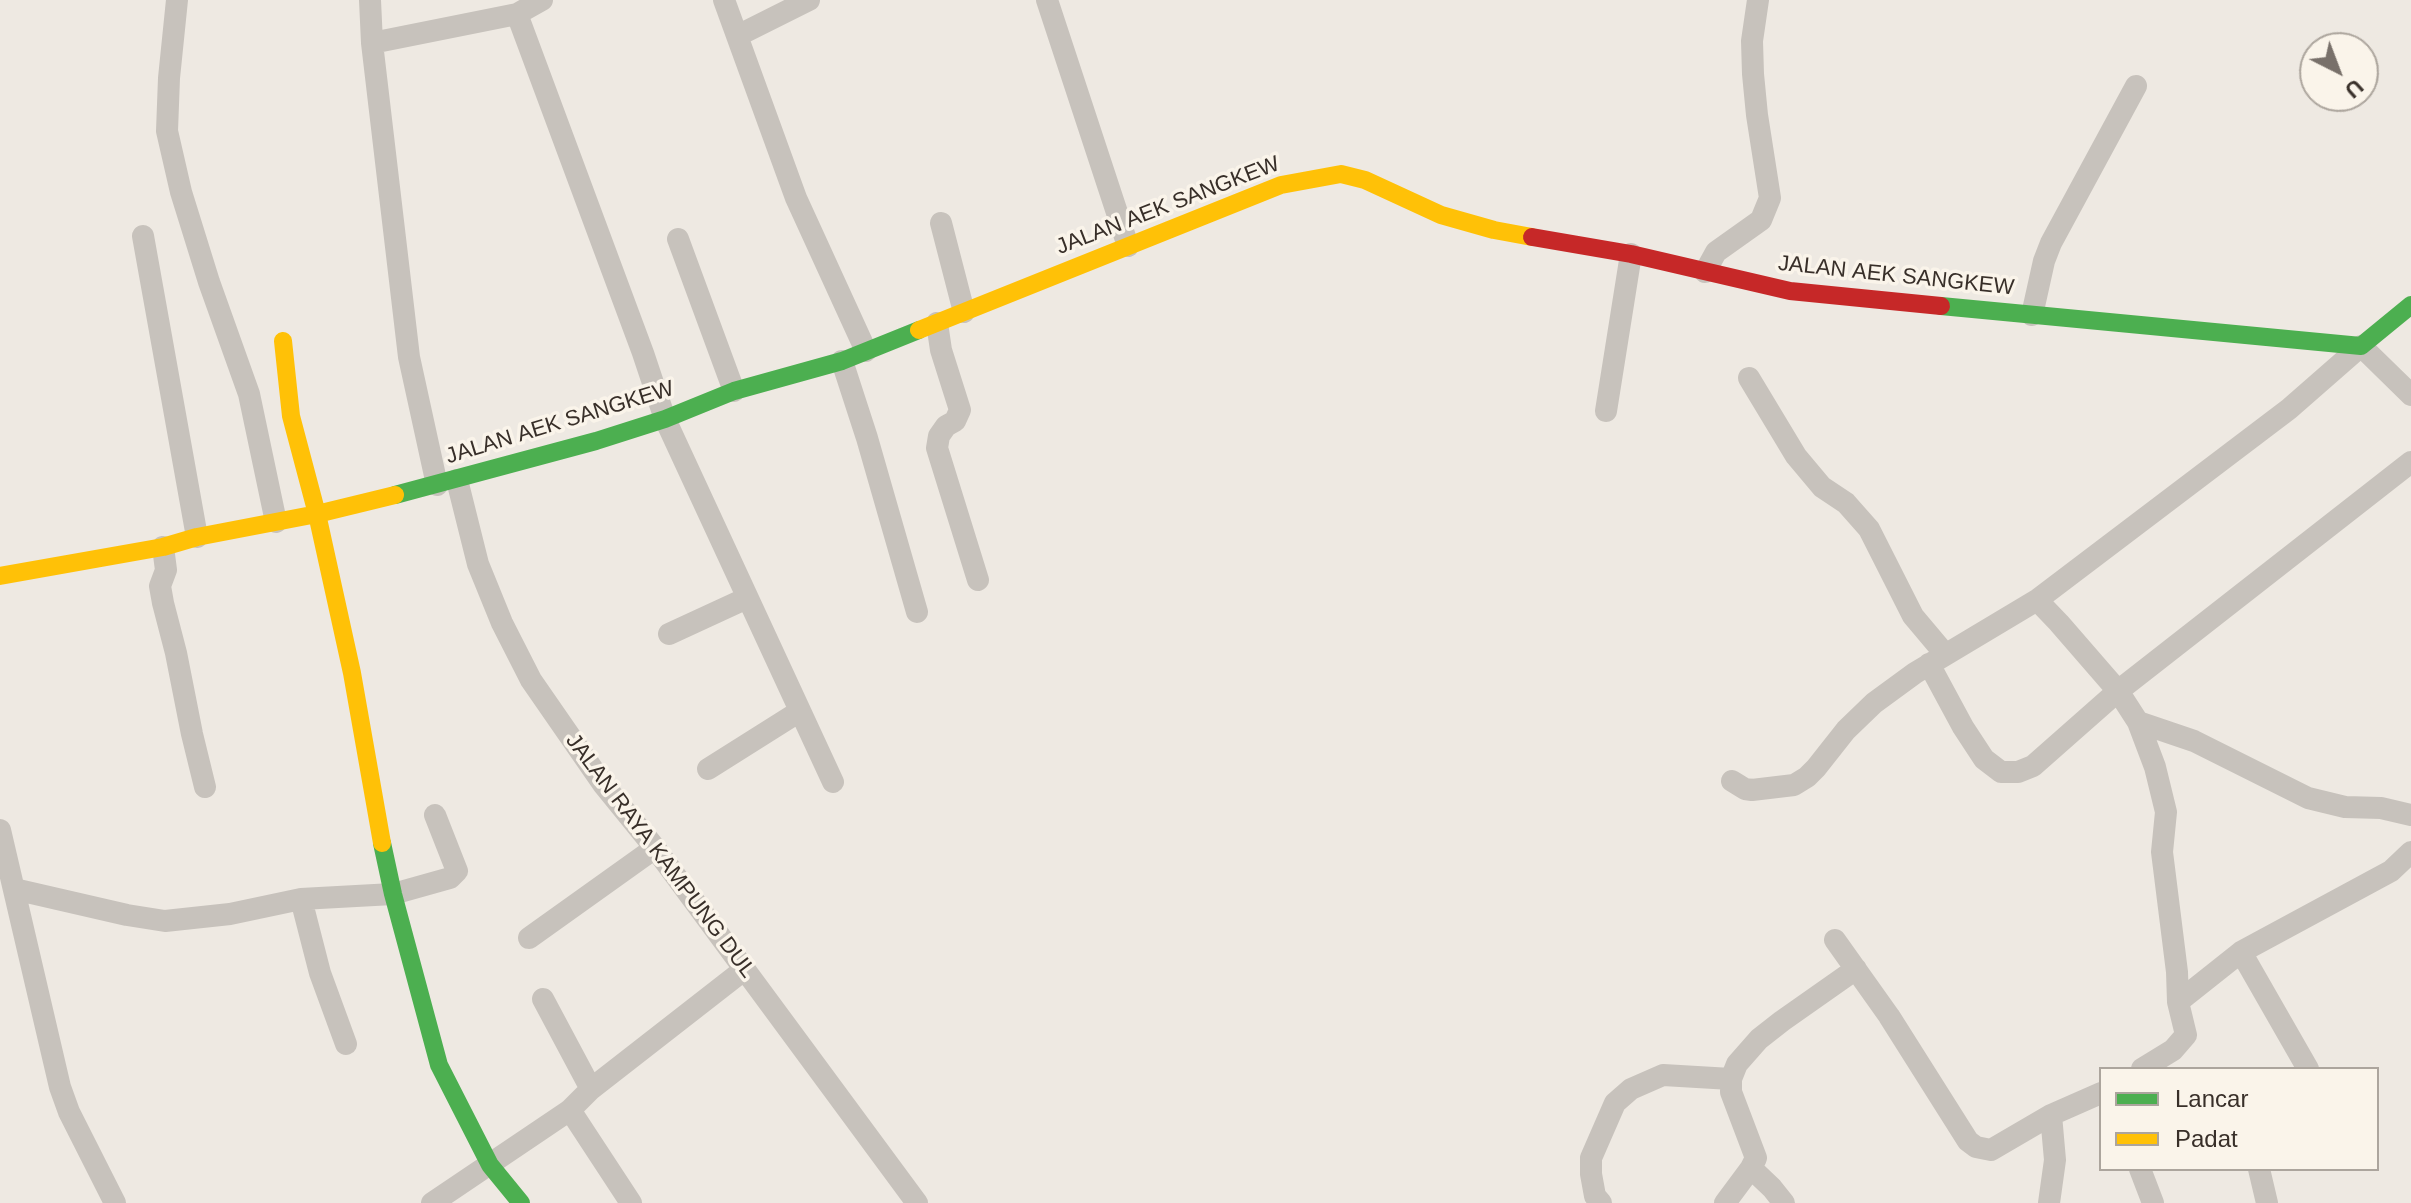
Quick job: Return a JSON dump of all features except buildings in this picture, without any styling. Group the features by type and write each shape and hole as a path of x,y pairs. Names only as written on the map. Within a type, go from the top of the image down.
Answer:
{"street":[{"path":"177,0 167,131 181,192 209,282 249,394 276,522"},
{"name":"JALAN RAYA KAMPUNG DUL","path":"370,0 372,43 409,357 447,483 502,623 531,680 603,784 655,848 917,1203"},
{"path":"372,43 517,14 542,0"},
{"path":"724,0 796,198 866,351"},
{"path":"739,35 809,0"},
{"path":"1047,0 1128,246"},
{"path":"1705,272 1716,252 1761,220 1770,198 1753,74 1752,41 1758,0"},
{"path":"517,14 665,419 833,782"},
{"path":"2032,315 2051,243 2136,86"},
{"name":"JALAN AEK SANGKEW","path":"0,576 163,547 197,537 317,514 447,483 596,441 665,419 734,391 842,361 1281,185 1341,174 1365,180 1441,215 1494,230 1631,254 1790,291 2361,346"},
{"path":"941,223 964,312"},
{"path":"143,236 197,537"},
{"path":"678,239 734,391"},
{"path":"1606,411 1631,254"},
{"path":"1732,781 1752,790 1794,785 1816,768 1846,730 1874,703 1937,659 2037,600 2289,409 2411,305"},
{"path":"937,323 941,350 960,410 955,421 946,426 939,436 937,448 978,580"},
{"path":"283,341 291,416 317,514 352,673 377,820 393,894 439,1065 490,1165 521,1203"},
{"path":"2361,346 2411,395"},
{"path":"842,361 917,612"},
{"path":"1749,378 1796,456 1822,487 1846,503 1869,529 1937,659 1963,727 1984,759 2001,772 2018,772 2033,766 2118,691 2411,462"},
{"path":"249,394 291,416"},
{"path":"163,547 166,570 160,586 205,787"},
{"path":"669,634 747,598"},
{"path":"2037,600 2118,691 2138,722 2155,767 2166,812 2162,852 2178,1002 2186,1035 2173,1050 2145,1067"},
{"path":"708,769 800,711"},
{"path":"2138,722 2194,741 2308,798 2345,807 2381,808 2411,815"},
{"path":"14,889 165,921 230,914 301,899 393,894 450,878 457,871 435,815"},
{"path":"1,838 60,1087 69,1112 115,1203"},
{"path":"529,938 655,848"},
{"path":"2178,1002 2241,952 2391,871 2411,852"},
{"path":"301,899 320,973 346,1044"},
{"path":"1835,940 1925,1071 1968,1141 1976,1147 1991,1150 2051,1115 2099,1094"},
{"path":"2241,952 2307,1067"},
{"path":"432,1203 570,1110 591,1089 745,969"},
{"path":"1725,1203 1756,1158 1731,1092 1731,1079 1737,1064 1759,1039 1856,969"},
{"path":"543,999 591,1089"},
{"path":"1601,1203 1595,1196 1591,1158 1615,1103 1631,1089 1663,1075 1731,1079"},
{"path":"570,1110 631,1203"},
{"path":"2049,1203 2055,1160 2051,1115"},
{"path":"1751,1168 1784,1203"},
{"path":"2141,1171 2153,1203"},
{"path":"2259,1171 2267,1203"}],"traffic: fast":[{"path":"1941,306 2361,346 2411,305"},
{"path":"395,495 596,441 665,419 734,391 842,361 919,330"},
{"path":"382,843 439,1065 490,1165 521,1203"}],"traffic: slow":[{"path":"919,330 1281,185 1341,174 1365,180 1441,215 1532,237"},
{"path":"283,341 291,416 317,514 352,673 382,843"},
{"path":"0,576 163,547 395,495"}],"traffic: jam":[{"path":"1532,237 1631,254 1790,291 1941,306"}]}
